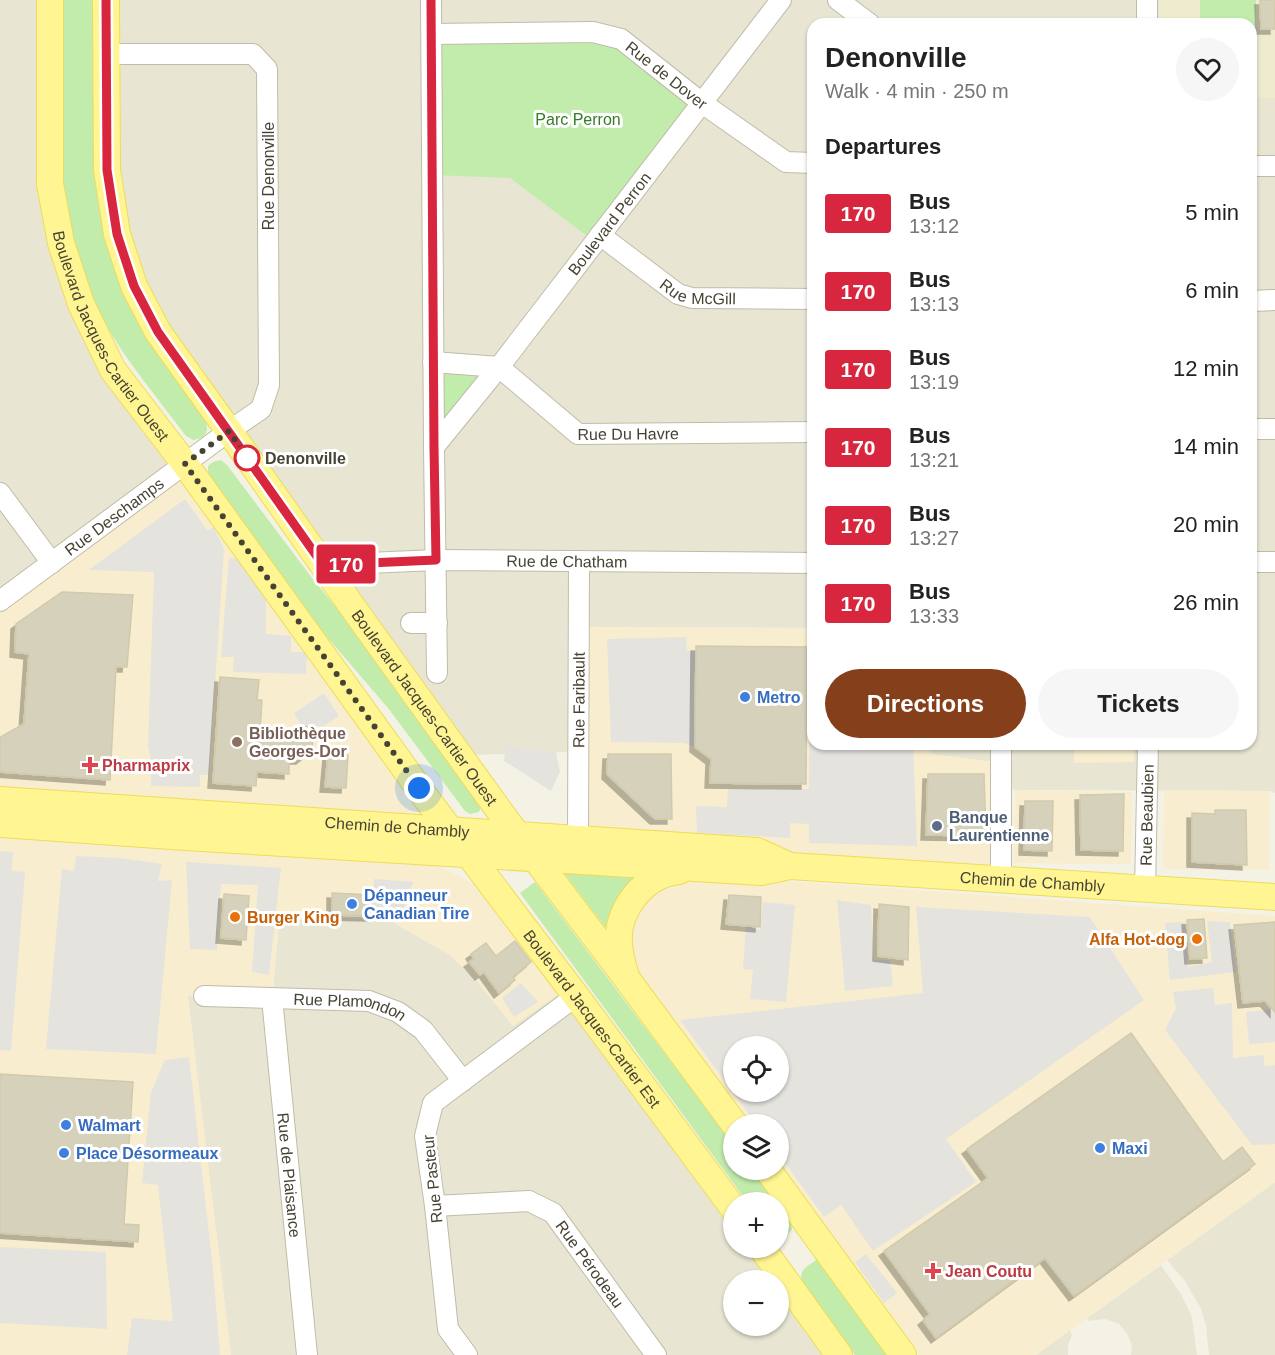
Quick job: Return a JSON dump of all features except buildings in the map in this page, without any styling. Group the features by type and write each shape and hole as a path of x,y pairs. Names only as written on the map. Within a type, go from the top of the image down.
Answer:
{"main road":[{"name":"Boulevard Jacques-Cartier Ouest","path":"50,0 50,184 61,243 81,304 113,370 185,464 450,830"},
{"name":"Boulevard Jacques-Cartier Ouest","path":"106,0 107,170 117,234 134,286 158,332 516,834"},
{"path":"415,828 424,817 426,798"},
{"name":"Chemin de Chambly","path":"0,800 757,851 790,866"},
{"name":"Chemin de Chambly","path":"0,824 690,868 761,872 790,866 1275,897"},
{"name":"Boulevard Jacques-Cartier Est","path":"450,830 723,1194"},
{"path":"516,834 727,1114"},
{"path":"627,980 621,959 619,928 628,905 642,887 660,876 690,868"},
{"path":"775,1180 903,1355"},
{"path":"769,1258 839,1355"}],"street":[{"path":"431,0 437,673"},
{"name":"Boulevard Perron","path":"434,447 499,367 781,0"},
{"path":"838,0 862,18"},
{"path":"1147,0 1147,18"},
{"name":"Rue de Dover","path":"432,34 593,32 621,39 702,103 786,162 807,163"},
{"name":"Rue Denonville","path":"106,54 253,54 267,69 269,385 261,409 229,431"},
{"path":"1257,166 1275,166"},
{"name":"Rue McGill","path":"600,235 678,294 692,298 807,298"},
{"path":"1257,301 1275,300"},
{"path":"433,362 499,367"},
{"name":"Rue Du Havre","path":"499,367 578,434 807,432"},
{"path":"1257,429 1275,429"},
{"name":"Rue Deschamps","path":"0,601 229,431"},
{"path":"0,493 52,563"},
{"name":"Rue de Chatham","path":"323,565 436,560 807,563"},
{"name":"Rue Faribault","path":"578,838 579,561"},
{"path":"1257,562 1275,562"},
{"path":"411,623 437,623"},
{"path":"1001,750 1001,879"},
{"name":"Rue Beaubien","path":"1145,888 1148,750"},
{"name":"Rue Plamondon","path":"204,996 369,1001 398,1012 423,1030 463,1082"},
{"name":"Rue Pasteur","path":"467,1355 448,1329 435,1206 424,1136 433,1103 576,996"},
{"name":"Rue de Plaisance","path":"272,998 307,1355"},
{"name":"Rue Pérodeau","path":"435,1206 529,1201 553,1213 656,1355"}],"shaded area":[{"path":"0,0 50,0 50,184 81,304 185,464 0,601"},
{"path":"117,0 1275,0 1275,793 1270,791 1015,790 992,787 992,762 931,754 931,750 1257,750 1257,18 807,18 807,628 585,627 572,752 469,755 171,333 148,285 132,240 120,176 116,83"},
{"path":"1159,0 1275,0 1275,98 1257,98 1257,18 1159,18"},
{"path":"185,464 424,817 0,800 0,601"},
{"path":"185,499 207,530 214,528 224,549 209,775 200,775 200,787 151,786 151,759 148,747 154,572 89,570"},
{"path":"229,558 243,559 266,594 266,634 291,636 291,652 307,652 306,674 233,672 234,657 221,657"},
{"path":"585,627 807,628 807,750 931,750 931,754 992,762 993,867 787,855 583,829"},
{"path":"686,637 687,651 696,651 695,747 684,743 611,742 607,639"},
{"path":"324,693 339,716 324,726 301,726 294,713"},
{"path":"506,747 556,752 560,772 551,791 504,761"},
{"path":"809,750 913,750 917,846 809,843 809,824 790,823 790,838 697,833 696,806 727,807 728,789 809,789"},
{"path":"1074,750 1134,750 1134,762 1074,763"},
{"path":"1015,790 1132,792 1131,864 1014,863"},
{"path":"1164,790 1270,791 1269,870 1163,869"},
{"path":"0,824 427,860 491,895 560,993 513,1026 476,980 450,955 391,921 280,914 272,998 188,996 231,1355 0,1355"},
{"path":"0,851 13,852 12,871 25,872 11,1051 0,1050"},
{"path":"76,856 120,858 162,864 158,881 172,880 156,1054 46,1049 62,869 74,871"},
{"path":"186,862 281,868 269,975 252,972 258,885 221,884 217,950 190,949"},
{"path":"704,875 1275,916 1275,1182 1036,1355 919,1355 789,1179 789,1114 741,1114 732,1102 789,1102 789,1036 723,1036 723,1090 644,984 628,953 632,911 644,893"},
{"path":"374,879 413,882 401,918 372,913"},
{"path":"837,900 871,905 874,960 890,960 893,986 845,991"},
{"path":"763,902 795,905 786,1002 750,999 753,970 743,969 746,926 760,930"},
{"path":"916,907 1090,917 1144,1000 946,1139 976,1182 873,1251 841,1205 824,1217 789,1168 789,1114 749,1114 740,1102 789,1102 789,1036 723,1036 723,1079 680,1020 923,993"},
{"path":"280,914 391,921 450,955 476,980 560,993 723,1213 723,1258 757,1258 766,1270 723,1270 723,1336 789,1336 789,1301 829,1355 231,1355 187,995 272,998"},
{"path":"1207,921 1230,922 1236,972 1170,980 1165,923 1185,922 1188,967 1212,962"},
{"path":"521,983 538,1002 514,1017 502,998"},
{"path":"1213,988 1215,1005 1232,1003 1233,1058 1264,1055 1264,1066 1275,1065 1275,1144 1252,1145 1165,1030 1176,1008 1173,992"},
{"path":"1275,1009 1275,1042 1249,1044 1246,1012"},
{"path":"189,1057 213,1269 220,1355 127,1355 132,1318 173,1321 158,1185 142,1183 151,1092 165,1060"},
{"path":"1275,1182 1275,1355 1209,1355 1206,1326 1201,1309 1185,1281 1167,1260"},
{"path":"0,1247 106,1252 107,1329 0,1323"},
{"path":"866,1254 897,1293 884,1303 855,1262"},
{"path":"1161,1265 1181,1294 1192,1317 1197,1355 1131,1355 1132,1345 1119,1324 1105,1319 1089,1321 1086,1319"},
{"path":"1070,1330 1072,1335 1068,1345 1068,1355 1036,1355"}],"green space":[{"path":"63,0 95,0 97,189 108,248 135,315 147,338 205,418 206,433 198,439 193,440 186,436 123,351 101,315 81,268 72,236 64,188"},
{"path":"1200,0 1256,0 1255,18 1200,18"},
{"name":"Parc Perron","path":"593,32 702,103 595,242 510,178 432,175 432,34"},
{"path":"433,362 499,367 434,447"},
{"path":"221,460 366,644 482,805 479,812 470,814 465,811 388,708 309,616 210,480 208,466"},
{"path":"568,869 652,872 609,932 565,874"},
{"path":"535,882 723,1131 723,1169 520,893"},
{"path":"731,1180 761,1180 770,1192 740,1192"},
{"path":"789,1219 791,1222 792,1230 789,1232"},
{"path":"816,1260 823,1260 887,1355 855,1355 802,1285 803,1270"}],"bus line":[{"name":"170","path":"106,0 107,170 117,234 134,286 158,332 323,565 436,560 431,0"}],"place":[{"name":"Denonville","path":"247,458"},
{"name":"Metro","path":"745,697"},
{"name":"Bibliothèque Georges-Dor","path":"237,742"},
{"name":"Pharmaprix","path":"90,765"},
{"name":"Banque Laurentienne","path":"937,826"},
{"name":"Dépanneur Canadian Tire","path":"352,904"},
{"name":"Burger King","path":"235,917"},
{"name":"Alfa Hot-dog","path":"1197,939"},
{"name":"Walmart","path":"66,1125"},
{"name":"Maxi","path":"1100,1148"},
{"name":"Place Désormeaux","path":"64,1153"},
{"name":"Jean Coutu","path":"933,1271"}],"route":[{"path":"247,458 250,462 229,431 185,464 419,788"}]}
